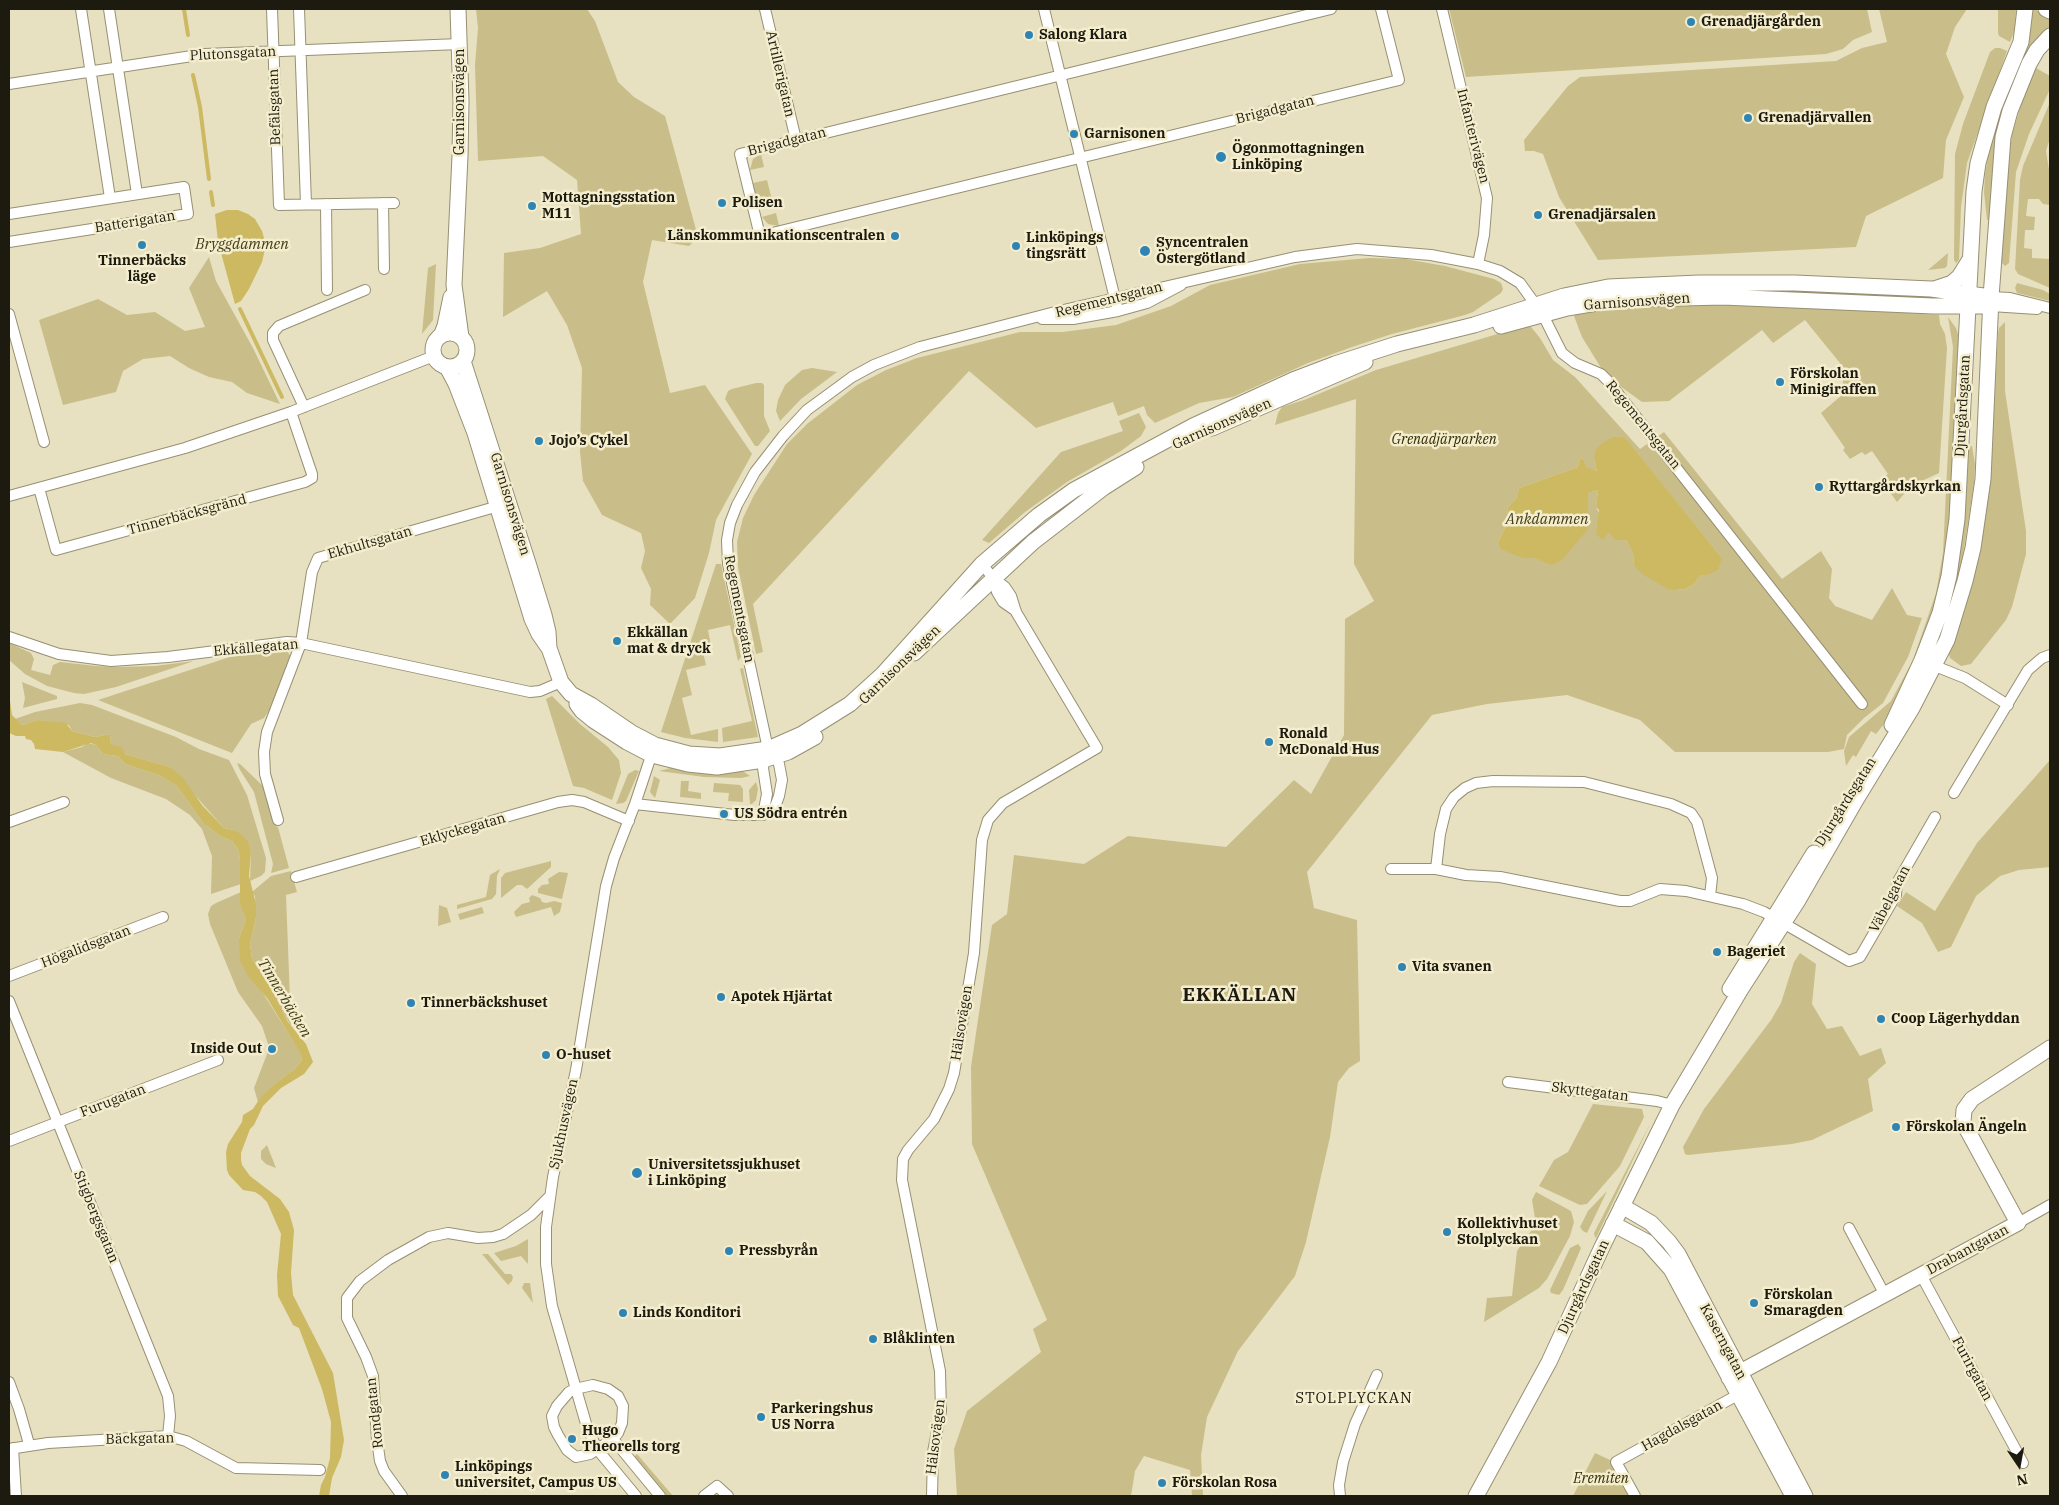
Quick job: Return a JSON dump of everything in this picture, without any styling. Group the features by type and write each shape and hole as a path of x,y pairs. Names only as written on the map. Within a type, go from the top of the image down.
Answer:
{"street":[{"name":"Batterigatan","path":"81,9 110,198"},
{"name":"Batterigatan","path":"110,9 137,194"},
{"name":"Befälsgatan","path":"272,9 279,205 306,204 299,9"},
{"name":"Garnisonsvägen","path":"441,336 454,285 460,156 460,44 458,9"},
{"name":"Artillerigatan","path":"765,9 796,140"},
{"path":"1044,9 1118,310"},
{"name":"Brigadgatan","path":"1331,9 740,154 760,236 1399,80 1381,9"},
{"name":"Infanterivägen","path":"1442,9 1487,198 1484,235 1478,264"},
{"name":"Djurgårdsgatan","path":"1929,663 1953,551 1957,519 1974,191 1978,163 1994,108 2020,42 2025,9"},
{"path":"2046,9 2050,11"},
{"name":"Djurgårdsgatan","path":"1476,1496 1547,1368 1613,1224 1688,1076 1719,1006 1779,920 1929,663 1956,613 1973,548 1983,479 1991,301 2003,137 2010,111 2029,64 2037,50 2050,36"},
{"name":"Plutonsgatan","path":"9,84 205,54 460,44"},
{"name":"Batterigatan","path":"9,214 184,187 188,214 9,242"},
{"path":"306,204 389,203 384,269"},
{"path":"326,204 328,290"},
{"name":"Regementsgatan","path":"769,755 728,564 727,551 730,523 737,505 755,472 783,436 807,410 860,373 900,354 920,347 1295,256 1357,249 1431,255 1478,264 1500,271 1520,283 1540,310 1562,353 1575,363 1601,374 1608,381 1862,704"},
{"path":"1931,289 1952,284 1959,277 1971,257"},
{"name":"Regementsgatan","path":"1032,319 1073,319 1118,310 1147,303 1186,282"},
{"name":"Garnisonsvägen","path":"463,361 532,619 538,634 549,648 561,682 571,694 591,705 632,733 653,750 704,756 769,755 824,732 854,709 1033,542 1103,488 1145,461 1187,439 1368,361 1540,310 1590,290 1654,284 1795,283 1931,289 1969,300"},
{"name":"Garnisonsvägen","path":"454,285 461,337"},
{"path":"304,407 273,340 274,330 279,326 365,290"},
{"name":"Garnisonsvägen","path":"769,755 819,724 864,692 883,674 982,564 1038,515 1074,490 1156,445 1230,408 1293,380 1369,352 1474,325 1540,310 1567,308 1609,301 1723,297 1933,306 1969,300 1991,301"},
{"path":"1991,301 2010,298 2050,309"},
{"path":"1933,306 1952,314 1958,319 1967,342"},
{"path":"9,314 44,442"},
{"path":"453,333 461,337 467,348 463,361 456,366 447,367 439,363 434,356 434,345 441,336 453,333"},
{"path":"9,496 185,448 291,412 434,356"},
{"name":"Garnisonsvägen","path":"447,367 456,384 503,505"},
{"name":"Tinnerbäcksgränd","path":"39,488 56,550 305,482 312,478 312,474 291,412"},
{"name":"Ekhultsgatan","path":"278,820 266,779 264,752 267,732 301,643 312,572 318,558 503,505"},
{"name":"Hälsovägen","path":"932,1496 933,1452 941,1411 940,1371 902,1180 903,1160 908,1150 934,1119 946,1096 954,1074 974,953 982,840 988,820 1003,803 1097,748 1016,612 1003,602 997,592 993,578 982,564"},
{"name":"Ekkällegatan","path":"9,637 59,654 111,661 153,658 287,642 301,643 530,692 540,691 561,682"},
{"path":"1954,793 2028,670 2042,658 2050,655"},
{"path":"1929,663 1965,678 2008,705"},
{"name":"Sjukhusvägen","path":"636,1496 597,1449 587,1427 557,1328 548,1284 546,1227 549,1197 576,1070 606,886 614,858 629,821 653,750"},
{"path":"763,815 767,794 769,755"},
{"path":"635,804 735,815 763,815 775,807 782,780 769,755"},
{"path":"1436,869 1440,834 1446,809 1454,797 1465,788 1476,783 1493,781 1584,782 1671,804 1691,814 1696,822 1712,878 1710,896"},
{"name":"Eklyckegatan","path":"296,877 558,802 572,800 584,802 629,821"},
{"path":"9,822 64,802"},
{"name":"Väbelgatan","path":"1779,920 1845,960 1857,959 1893,900 1897,883 1935,817"},
{"path":"1391,869 1436,869 1466,875 1500,877 1620,901 1630,901 1660,889 1672,889 1748,906 1779,920"},
{"name":"Högalidsgatan","path":"9,976 163,917"},
{"name":"Stigbergsgatan","path":"9,1001 168,1396 170,1416 168,1436"},
{"path":"2018,1223 1963,1122 1964,1110 1972,1099 2050,1048"},
{"name":"Furugatan","path":"9,1142 218,1060"},
{"name":"Skyttegatan","path":"1508,1082 1657,1101 1672,1105"},
{"name":"Rondgatan","path":"402,1496 384,1471 380,1460 373,1376 347,1318 347,1298 360,1281 388,1260 430,1237 448,1233 478,1238 503,1234 531,1215 549,1197"},
{"name":"Drabantgatan","path":"1734,1376 2050,1205"},
{"name":"Kaserngatan","path":"1622,1206 1645,1218 1678,1254 1734,1376"},
{"name":"Kaserngatan","path":"1613,1224 1647,1242 1671,1269 1805,1496"},
{"path":"1849,1228 1885,1295"},
{"name":"Furirgatan","path":"1921,1275 2023,1463"},
{"path":"1340,1496 1339,1485 1345,1455 1355,1424 1376,1375"},
{"path":"9,1382 29,1444"},
{"path":"593,1385 601,1386 618,1396 623,1406 618,1433 613,1439 585,1456 576,1457 567,1450 554,1427 552,1420 553,1411 564,1397 575,1389 593,1385"},
{"name":"Kaserngatan","path":"1743,1392 1793,1496"},
{"name":"Hagdalsgatan","path":"1635,1496 1616,1462 1743,1392"},
{"name":"Bäckgatan","path":"11,1448 29,1444 168,1436 186,1441 236,1468 320,1470"},
{"path":"613,1439 660,1496"},
{"path":"11,1448 16,1496"},
{"path":"704,1496 717,1486 728,1496"}],"green space":[{"path":"476,9 587,9 595,21 618,82 634,97 665,116 698,237 689,246 652,240 643,282 670,393 705,385 752,454 716,520 709,553 695,598 670,624 650,605 651,589 641,568 645,551 641,533 602,515 583,481 580,452 582,368 567,325 547,291 503,317 504,253 540,248 581,234 577,180 543,156 478,161 475,65 478,28"},
{"path":"1449,9 1867,9 1872,32 1853,40 1843,49 1826,54 1466,77"},
{"name":"Grenadjärvallen","path":"1879,9 1967,9 1955,27 1946,54 1964,97 1946,140 1943,178 1866,216 1856,247 1598,260 1559,197 1543,154 1525,151 1524,140 1568,86 1580,77 1836,61 1862,48 1887,42"},
{"path":"1998,9 2016,9 2015,30 2010,42 1999,36"},
{"path":"2032,9 2035,9 2050,20 2050,28 2036,40 2028,53 2024,52 2029,37"},
{"path":"1995,48 2007,51 1967,163 1961,207 1959,260 1956,263 1954,260 1955,154 1963,124 1990,52"},
{"path":"2036,68 2050,76 2050,89 2029,134 2016,172 2009,263 2005,266 2001,262 2012,135 2024,95"},
{"path":"2050,102 2050,138 2046,151 2050,176 2050,205 2043,204 2039,199 2028,199 2026,216 2035,217 2034,230 2025,230 2024,248 2032,249 2032,258 2050,259 2050,288 2018,274 2015,269 2020,180 2023,166"},
{"path":"2001,109 2004,110 1994,155 1990,220 1987,220 1984,192 1985,175 1989,150"},
{"path":"761,154 764,167 750,170 753,159"},
{"path":"767,180 772,200 758,204 753,183"},
{"path":"776,213 779,226 768,224 762,217"},
{"path":"1948,253 1947,266 1945,268 1928,270"},
{"path":"209,257 216,281 253,348 280,404 247,393 232,382 209,377 189,368 170,356 143,359 123,371 116,392 63,405 39,320 98,299 127,315 155,312 185,331 205,327 189,288"},
{"path":"1369,258 1405,259 1445,266 1494,279 1501,283 1503,289 1501,293 1473,312 1352,347 1308,363 1233,397 1199,403 1155,423 1147,415 1144,406 1118,416 1113,402 1036,428 969,371 753,604 763,652 756,654 738,567 737,542 743,518 754,495 787,444 807,424 857,385 886,370 917,358 1020,332 1063,332 1116,325 1171,306 1210,285 1300,264"},
{"path":"436,264 433,320 422,334 428,268"},
{"path":"2017,283 2043,290 2050,294 2050,301 2017,293 2015,288"},
{"path":"1744,303 1939,315 1947,348 1939,473 1911,486 1897,502 1881,480 1888,474 1872,451 1865,455 1862,452 1850,459 1843,450 1845,448 1821,413 1842,395 1844,368 1805,320 1773,343 1762,330 1669,401 1642,402 1606,376 1582,337 1574,316 1579,312 1602,307"},
{"path":"1948,317 1956,328 1959,337 1949,537 1935,608 1892,714 1876,734 1871,731 1856,757 1853,755 1846,766 1844,751 1849,737 1891,701 1913,660 1936,593 1943,553 1953,347"},
{"path":"2005,322 2005,391 2026,531 2026,554 2012,607 2006,620 1971,664 1961,666 1950,658 1948,651 1992,444 1998,334 1999,328"},
{"name":"Grenadjärparken","path":"1521,327 1531,327 1553,360 1575,377 1640,449 1664,432 1782,579 1821,551 1832,569 1829,598 1835,606 1872,620 1892,588 1907,615 1922,618 1908,657 1883,703 1847,735 1844,749 1828,752 1675,752 1640,720 1567,695 1487,704 1432,715 1307,872 1314,908 1357,920 1360,1061 1349,1068 1338,1082 1330,1137 1306,1242 1295,1276 1238,1351 1207,1417 1201,1455 1203,1496 1192,1496 1190,1470 1144,1456 1135,1471 1131,1496 957,1496 954,1449 967,1411 1041,1352 1033,1329 1047,1320 972,1144 971,1067 992,925 1007,914 1014,855 1084,864 1128,836 1226,847 1294,780 1311,794 1344,735 1345,619 1374,601 1354,564 1356,399 1275,425 1278,413 1282,407 1304,400 1376,370","holes":["1624,438 1722,558 1707,575 1701,575 1693,585 1685,589 1676,590 1634,566 1633,553 1626,540 1609,532 1596,507 1598,490 1588,493 1552,564 1534,558 1522,558 1498,542 1506,526 1508,507 1516,499 1519,488 1578,467 1580,459 1583,458 1585,467 1597,471 1594,459"]},
{"path":"812,368 837,372 801,399 780,421 776,411 778,400 785,385 802,370"},
{"path":"756,383 764,385 764,416 770,431 758,446 755,446 725,399 728,391"},
{"path":"1139,413 1146,427 1141,436 1121,451 1067,482 1025,512 989,543 982,540 1061,452 1123,431 1119,421"},
{"path":"1969,446 1972,446 1975,464 1974,483 1959,581 1956,580 1964,526"},
{"path":"716,564 721,564 741,657 738,661 730,625 708,630 711,646 702,648 706,665 686,670 692,695 682,698 691,735 718,729 718,742 685,738 661,732"},
{"path":"9,643 31,653 34,659 31,670 50,675 53,665 60,662 116,667 155,666 194,661 116,687 84,694 47,686 25,674 9,660"},
{"path":"280,648 287,651 291,657 273,705 264,718 251,724 232,753 98,700 239,654"},
{"path":"743,668 758,737 723,742 722,728 752,721 740,669"},
{"path":"22,682 57,696 57,699 23,708 25,698"},
{"path":"552,696 580,724 608,747 619,760 621,773 612,800 584,788 573,786 546,699"},
{"path":"80,703 92,705 176,737 199,749 229,760 247,795 266,858 265,872 250,881 251,852 234,830 224,828 170,767 125,754 111,746 110,734 95,737 72,731 69,725 38,720 22,725 15,719 35,712"},
{"path":"88,743 96,745 103,754 118,756 125,764 161,776 177,786 204,824 222,837 232,841 238,849 241,884 211,894 212,856 202,829 190,815 166,799 111,778 63,752 82,747"},
{"path":"2050,760 2050,867 2019,870 2000,876 1976,896 1951,947 1938,952 1922,923 1897,906 1906,892 1935,911 1977,843"},
{"path":"237,763 264,787 276,826 278,827 289,868 271,873 273,864 254,792"},
{"path":"674,767 741,770 750,776 741,778 704,777 659,771"},
{"path":"635,770 639,771 626,801 616,804 628,774"},
{"path":"654,776 660,780 655,798 650,792"},
{"path":"681,781 689,781 688,791 701,793 701,799 680,797"},
{"path":"756,782 758,789 756,800 750,804 749,790"},
{"path":"714,783 740,785 743,789 743,802 728,801 729,793 713,792"},
{"path":"551,861 551,867 527,889 522,885 517,885 501,898 501,878 505,873"},
{"path":"500,869 497,876 496,894 492,899 457,909 457,905 486,897 490,875"},
{"path":"291,871 297,892 286,895 291,1026 271,988 252,959 250,944 256,917 255,896 252,892 271,876"},
{"path":"559,872 568,873 562,899 538,893 538,889 542,885 549,884 548,879"},
{"path":"241,892 246,920 239,938 261,990 302,1055 302,1060 296,1068 277,1082 258,1102 254,1088 267,1054 268,1044 262,1026 238,992 210,924 208,914 211,906"},
{"path":"532,895 540,898 542,902 554,901 562,903 560,912 554,916 551,907 516,917 514,912 522,904 530,902 529,898"},
{"path":"439,905 447,908 451,922 438,926"},
{"path":"482,907 484,913 460,920 458,914"},
{"path":"1800,953 1816,964 1812,1004 1827,1029 1842,1026 1860,1056 1881,1048 1886,1063 1868,1079 1873,1111 1812,1140 1792,1144 1685,1154 1683,1147 1704,1109 1771,1020 1781,1003 1794,962"},
{"path":"1593,1104 1642,1109 1644,1117 1620,1166 1587,1204 1580,1205 1539,1186 1554,1160 1568,1152"},
{"path":"1651,1122 1596,1238 1594,1233"},
{"path":"267,1145 276,1168 266,1164 261,1159 261,1151"},
{"path":"1607,1191 1587,1233 1583,1231 1580,1227 1588,1211"},
{"path":"1536,1192 1571,1211 1574,1222 1570,1236 1547,1279 1539,1288 1484,1322 1487,1298 1512,1296 1517,1251 1536,1224 1532,1200"},
{"path":"528,1239 528,1264 521,1256 501,1261 494,1253 516,1246"},
{"path":"1578,1244 1581,1248 1563,1290 1559,1295 1551,1293 1550,1290 1570,1248"},
{"path":"482,1254 488,1254 505,1274 511,1274 513,1277 512,1281 508,1285"},
{"path":"524,1283 530,1283 533,1303 522,1288"},
{"name":"Eremiten","path":"1595,1453 1610,1460 1630,1496 1573,1496"},
{"path":"637,1454 673,1496 667,1496 634,1457"}],"water":[{"name":"Bryggdammen","path":"227,210 238,210 255,219 262,231 266,245 262,262 249,289 241,301 235,304 218,242 215,214"},
{"name":"Ankdammen","path":"1614,437 1625,438 1722,558 1718,570 1707,575 1701,575 1693,585 1685,589 1676,590 1668,589 1644,575 1634,566 1633,553 1626,540 1615,540 1609,532 1603,540 1596,534 1599,510 1596,507 1598,490 1588,493 1588,529 1562,560 1552,565 1534,558 1522,558 1501,549 1498,542 1506,526 1508,507 1516,499 1519,488 1578,467 1580,459 1583,458 1586,467 1597,471 1594,459 1596,449"},
{"path":"9,693 12,715 22,725 38,720 66,723 72,731 95,737 110,734 111,745 123,749 125,754 170,767 183,778 202,805 224,828 234,830 248,842 251,852 249,876 256,904 256,917 250,944 252,959 271,988 288,1022 306,1044 313,1062 304,1074 281,1088 263,1106 254,1125 250,1129 241,1153 241,1160 242,1165 250,1176 280,1199 289,1212 294,1230 291,1273 293,1295 333,1373 344,1440 341,1457 332,1478 329,1496 319,1496 330,1458 331,1422 322,1389 299,1328 293,1325 278,1296 277,1275 281,1234 267,1202 255,1192 243,1190 229,1175 227,1170 226,1152 228,1144 242,1122 243,1115 253,1109 260,1098 296,1068 302,1060 302,1056 267,998 248,976 240,960 239,938 246,920 240,903 240,859 238,849 232,841 222,837 204,824 177,786 161,776 125,764 118,756 103,754 96,745 91,743 63,752 35,749 31,740 26,739 25,736 16,736 9,733"}],"waterway":[{"path":"184,9 188,35"},
{"path":"193,75 200,107 209,179"},
{"path":"211,192 213,205"},
{"path":"240,309 282,397"}],"place":[{"name":"Grenadjärgården","path":"1691,22"},
{"name":"Salong Klara","path":"1029,35"},
{"name":"Grenadjärvallen","path":"1748,118"},
{"name":"Garnisonen","path":"1074,134"},
{"name":"Ögonmottagningen Linköping","path":"1221,157"},
{"name":"Polisen","path":"722,203"},
{"name":"Mottagningsstation M11","path":"532,206"},
{"name":"Grenadjärsalen","path":"1538,215"},
{"name":"Länskommunikationscentralen","path":"895,236"},
{"name":"Tinnerbäcks läge","path":"142,245"},
{"name":"Linköpings tingsrätt","path":"1016,246"},
{"name":"Syncentralen Östergötland","path":"1145,251"},
{"name":"Förskolan Minigiraffen","path":"1780,382"},
{"name":"Jojo’s Cykel","path":"539,441"},
{"name":"Ryttargårdskyrkan","path":"1819,487"},
{"name":"Ekkällan mat & dryck","path":"617,641"},
{"name":"Ronald McDonald Hus","path":"1269,742"},
{"name":"US Södra entrén","path":"724,814"},
{"name":"Bageriet","path":"1717,952"},
{"name":"Vita svanen","path":"1402,967"},
{"name":"Apotek Hjärtat","path":"721,997"},
{"name":"Tinnerbäckshuset","path":"411,1003"},
{"name":"Coop Lägerhyddan","path":"1881,1019"},
{"name":"Inside Out","path":"272,1049"},
{"name":"O-huset","path":"546,1055"},
{"name":"Förskolan Ängeln","path":"1896,1127"},
{"name":"Universitetssjukhuset i Linköping","path":"637,1173"},
{"name":"Kollektivhuset Stolplyckan","path":"1447,1232"},
{"name":"Pressbyrån","path":"729,1251"},
{"name":"Förskolan Smaragden","path":"1754,1303"},
{"name":"Linds Konditori","path":"623,1313"},
{"name":"Blåklinten","path":"873,1339"},
{"name":"Parkeringshus US Norra","path":"761,1417"},
{"name":"Hugo Theorells torg","path":"572,1439"},
{"name":"Linköpings universitet, Campus US","path":"445,1475"},
{"name":"Förskolan Rosa","path":"1162,1483"}],"district":[{"name":"EKKÄLLAN","path":"1240,996"},
{"name":"STOLPLYCKAN","path":"1354,1399"}],"water label":[{"name":"Tinnerbäcken","path":"284,998"}]}
